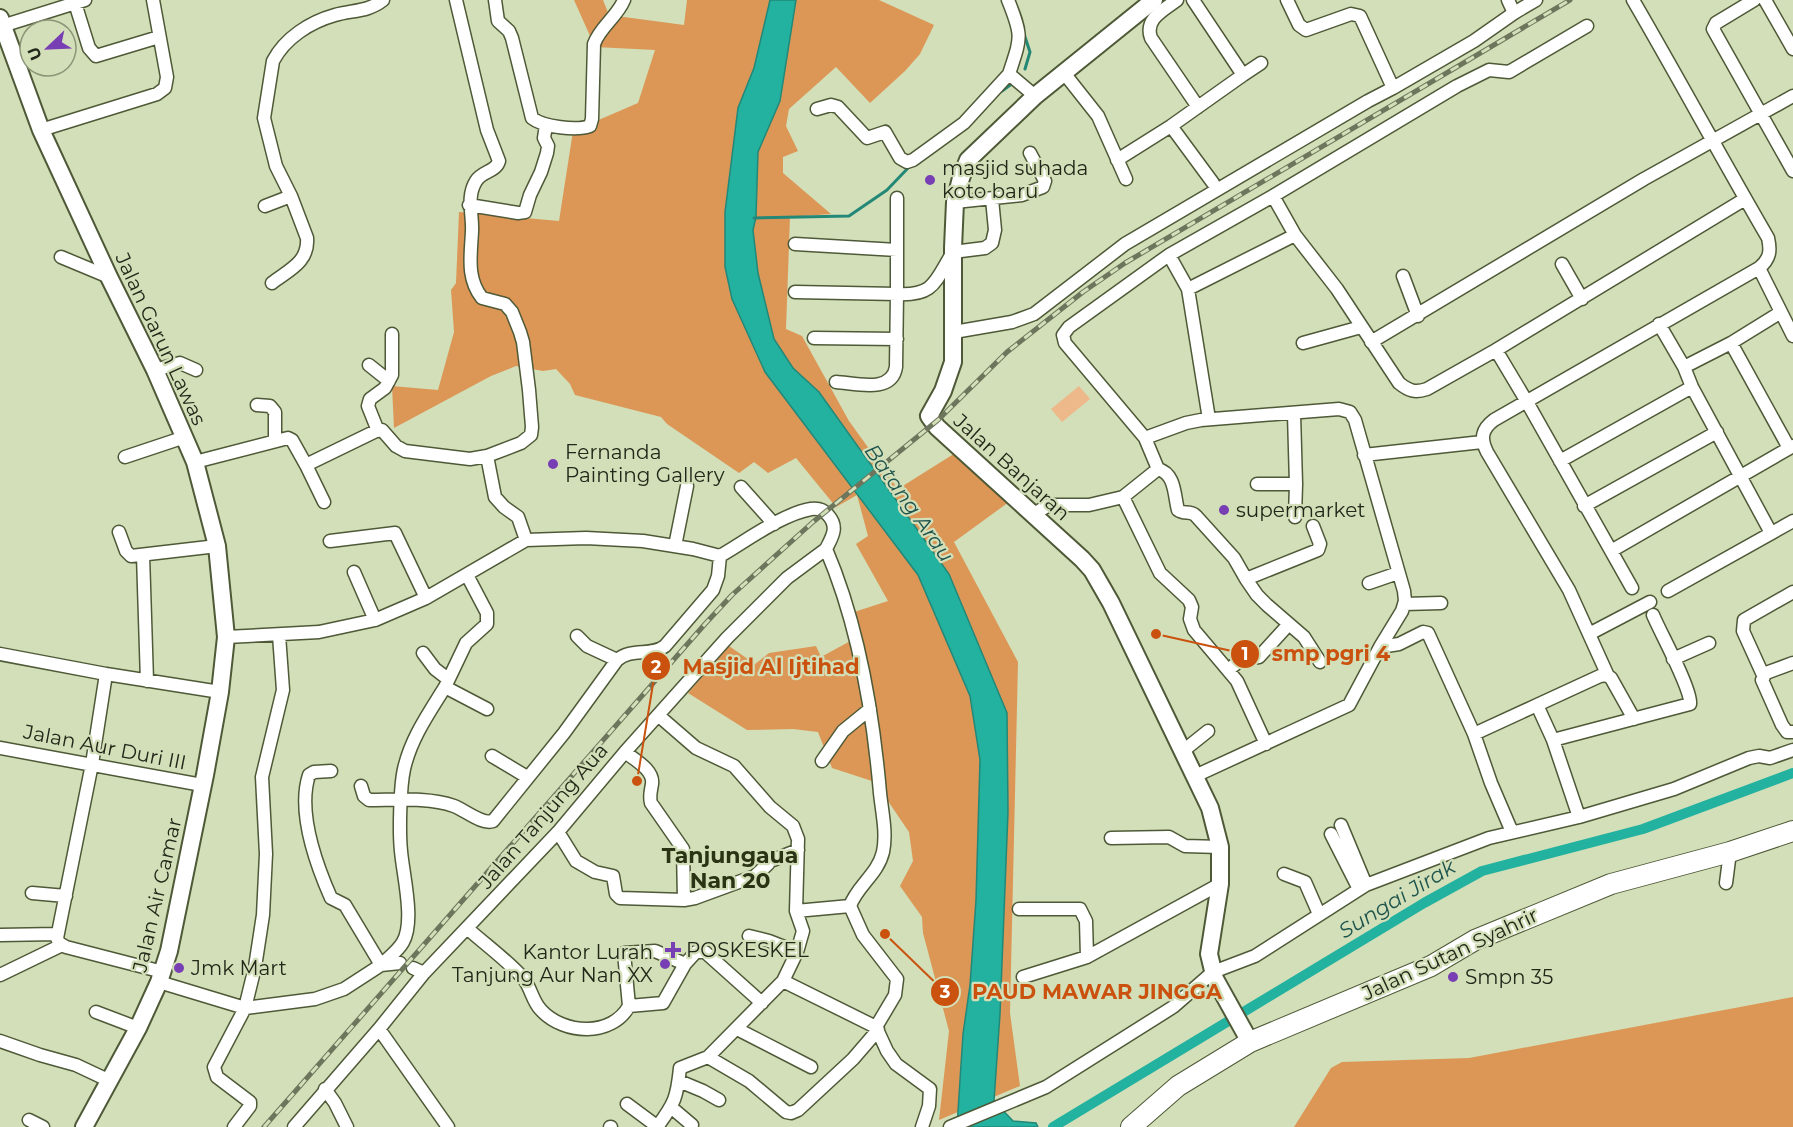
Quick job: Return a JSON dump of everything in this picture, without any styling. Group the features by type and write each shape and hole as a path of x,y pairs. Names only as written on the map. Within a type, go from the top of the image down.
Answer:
{"main road":[{"name":"Jalan Sutan Syahrir","path":"1134,1126 1178,1086 1248,1039 1431,966 1475,940 1611,884 1730,852 1793,831"}],"street":[{"path":"41,129 157,94 165,88 167,77 153,0"},
{"path":"272,283 301,261 307,251 307,238 291,196 276,166 264,118 273,61 295,35 313,24 335,15 367,10 383,0"},
{"path":"306,465 378,431 385,432 396,446 405,451 460,458 487,456 526,440 531,435 523,342 520,332 512,312 505,304 482,298 472,280 470,260 472,229 469,205 477,178 495,168 499,161 487,130 456,0"},
{"path":"495,0 498,21 509,31 512,38 531,116 546,125 581,128 590,126 592,119 594,44 597,36 618,13 624,0"},
{"path":"817,109 831,105 838,107 867,138 885,132 900,158 907,162 913,160 964,123 1011,76 1020,36 1008,0"},
{"name":"Jalan Banjaran","path":"1154,0 1064,73 1032,93 970,156 964,168 955,202 952,368 943,391 930,414 930,419 1082,559 1101,583 1210,808 1220,847 1221,884 1209,949 1214,975"},
{"path":"1177,0 1151,20 1148,29 1151,38 1198,107"},
{"path":"1193,0 1243,75"},
{"path":"1287,0 1299,25 1306,30 1351,14 1360,16 1394,88"},
{"path":"1508,0 1514,13"},
{"path":"954,332 1012,322 1034,314 1102,260 1145,232 1474,41 1536,0"},
{"path":"1633,0 1767,238 1770,255 1759,268 1488,425 1482,442 1498,473 1569,590 1608,676 1634,719"},
{"path":"1754,0 1716,23 1713,29 1793,171"},
{"path":"1765,0 1792,45"},
{"path":"1,22 80,1 89,48 96,56 159,37"},
{"name":"Jalan Garun Lawas","path":"1,22 41,129 109,278 155,370 195,462 217,546 226,637 220,692"},
{"path":"1320,662 1304,637 1257,595 1234,558 1196,516 1179,511 1170,477 1158,469 1145,438 1066,346 1063,337 1068,327 1169,255 1457,86 1491,69 1503,73 1509,72 1587,26"},
{"path":"1118,160 1261,63"},
{"path":"1064,73 1095,110 1126,179"},
{"path":"1011,76 1032,93"},
{"path":"1371,342 1644,179 1793,96"},
{"path":"469,205 518,213 525,212 548,153 544,136 546,125"},
{"path":"1171,126 1213,183"},
{"path":"955,202 1022,195 1043,187 1045,180 1030,153"},
{"path":"265,206 291,196"},
{"path":"1273,196 1295,235 1330,279 1399,383 1415,392 1435,385 1496,350 1745,199"},
{"path":"836,382 878,385 888,382 896,373 897,198"},
{"path":"795,292 914,295 928,290 953,252 985,248 993,243 995,230 992,199"},
{"path":"1188,290 1295,235"},
{"path":"795,244 897,250"},
{"path":"1169,255 1188,290 1209,419"},
{"path":"60,257 109,278"},
{"path":"1562,264 1582,299"},
{"path":"1759,268 1793,336"},
{"path":"1403,276 1418,316"},
{"path":"1684,367 1731,343 1781,312"},
{"path":"1659,324 1771,533"},
{"path":"1303,343 1361,327"},
{"path":"378,431 368,406 369,402 389,381 393,361 392,334"},
{"path":"814,338 897,339"},
{"path":"1611,550 1791,447 1731,343"},
{"path":"1496,350 1632,588"},
{"path":"155,370 180,363 196,370"},
{"path":"369,365 389,381"},
{"path":"1560,461 1692,387"},
{"path":"257,405 270,406 275,412 275,441"},
{"path":"1145,438 1191,422 1209,419 1339,409 1350,412 1355,420 1404,591 1404,604 1349,705 1196,776"},
{"path":"1294,414 1295,517"},
{"path":"1584,506 1717,432"},
{"path":"125,457 185,437"},
{"path":"195,462 288,438 292,440 324,502"},
{"path":"1364,455 1482,442"},
{"path":"487,456 495,497 518,517 526,540"},
{"path":"1032,515 1050,505 1089,505 1123,497 1158,469"},
{"path":"1257,484 1296,484"},
{"path":"675,546 687,486"},
{"path":"741,487 774,524"},
{"path":"1123,497 1160,573 1189,600 1192,607 1190,619 1194,630 1237,681 1266,744"},
{"path":"226,637 330,631 375,620 426,598 526,540 586,538 643,541 720,556 774,524 811,509 823,511 831,519 834,528 826,549 841,585 853,628 870,709 877,759 884,847 877,867 850,906"},
{"path":"1668,591 1793,521"},
{"path":"1246,579 1318,550 1320,544 1313,526"},
{"path":"119,532 127,554 133,556 217,546"},
{"path":"330,541 395,533 426,598"},
{"name":"Jalan Tanjung Aua","path":"294,1127 379,1029 418,970 468,929 558,832 626,752 757,607 787,578 826,549"},
{"path":"143,555 147,681"},
{"path":"361,786 364,796 369,800 446,804 490,823 564,733 617,660 629,652 656,651 665,646 713,590 718,576 720,556"},
{"path":"354,572 375,620"},
{"path":"1370,583 1398,573"},
{"path":"0,935 60,940 245,1008 302,1002 327,996 356,983 381,965 398,950 406,934 407,903 401,849 402,801 404,770 411,747 466,643 486,626 488,620 481,600 467,575"},
{"path":"1793,592 1744,620 1743,631 1782,726 1787,732 1793,732"},
{"path":"1404,604 1441,603"},
{"path":"1553,740 1690,704 1691,699 1651,608 1589,634"},
{"path":"1228,670 1242,658 1259,657 1289,624"},
{"path":"1380,646 1399,644 1427,632 1474,734 1491,783 1512,832"},
{"path":"234,1127 250,1106 250,1102 217,1077 214,1067 245,1008 255,967 265,891 266,836 262,777 283,690 279,635"},
{"path":"577,636 587,646 617,660"},
{"path":"1673,659 1709,643"},
{"path":"423,653 446,683 487,709"},
{"path":"0,654 220,692"},
{"path":"1763,675 1793,663"},
{"path":"60,940 106,674"},
{"path":"1474,734 1600,676 1608,676"},
{"name":"Jalan Air Camar","path":"84,1127 138,1028 170,951 220,692"},
{"path":"1538,705 1580,817"},
{"path":"822,760 843,731 870,709"},
{"path":"627,1104 658,1127 672,1108 678,1093 681,1066 708,1057 783,981 797,952 803,929 796,911 798,839 793,826 770,807 729,762 696,748 659,716"},
{"path":"1183,751 1208,730"},
{"name":"Jalan Aur Duri III","path":"0,748 202,785"},
{"path":"950,1127 1046,1087 1173,1007 1214,975 1255,956 1363,887 1489,838 1580,817 1674,789 1749,758 1759,756 1770,758 1793,750"},
{"path":"626,752 649,772 652,780 651,803 682,846 684,900"},
{"path":"492,756 527,777"},
{"path":"331,771 314,772 309,775 306,791 306,821 318,865 331,897 345,904 381,965"},
{"path":"1336,830 1363,887"},
{"path":"558,832 576,861 595,872 613,876 618,897 684,900 704,895 749,878 761,872 771,862 798,850"},
{"path":"1111,838 1169,837 1185,846 1220,847"},
{"path":"1725,883 1730,852"},
{"path":"1284,874 1305,882 1319,914"},
{"path":"1023,976 1087,957 1221,884"},
{"path":"32,893 66,896"},
{"path":"796,911 850,906"},
{"path":"708,1057 749,1081 786,1112 791,1113 798,1110 853,1059 877,1029 895,995 898,983 896,976 863,935 850,906"},
{"path":"1019,909 1080,909 1086,921 1087,957"},
{"path":"468,929 525,979 538,1007 554,1019 578,1028 597,1029 620,1018 629,1006 624,952 655,951 685,964"},
{"path":"749,936 769,940 797,952"},
{"path":"0,975 60,940"},
{"path":"629,1006 663,1003 685,964 696,952 705,951 762,1004"},
{"path":"381,965 400,963"},
{"path":"1214,975 1248,1039"},
{"path":"783,981 877,1029 896,1064 930,1089 929,1106 922,1127"},
{"path":"96,1012 138,1028"},
{"path":"379,1029 448,1127"},
{"path":"737,1029 811,1067"},
{"path":"0,1041 76,1065 110,1081"},
{"path":"679,1081 719,1100"},
{"path":"325,1089 347,1127"},
{"path":"672,1108 692,1125"},
{"path":"29,1120 43,1127"}],"shaded area":[{"path":"574,0 603,0 609,15 684,25 687,0 879,0 934,25 920,54 870,103 836,67 789,109 786,126 798,151 783,157 783,173 831,214 790,217 786,329 802,336 849,421 898,489 960,450 1013,499 954,542 1018,662 1010,1013 1020,1086 939,1120 949,1031 923,933 922,917 900,886 913,861 909,832 875,782 832,768 818,732 793,729 747,730 688,693 729,646 755,664 769,653 816,646 821,657 854,639 848,614 888,601 856,544 868,536 857,495 836,507 796,458 768,473 754,462 739,473 667,424 661,417 575,395 570,384 556,369 543,371 516,366 491,376 394,428 392,386 438,390 454,332 451,290 456,283 459,212 559,221 573,131 638,103 655,50 595,47"},
{"path":"1079,386 1090,399 1062,422 1051,409"},
{"path":"1793,997 1793,1127 1294,1127 1331,1068 1342,1062 1469,1058"}],"water":[{"path":"770,0 796,0 780,101 758,152 756,217 753,230 758,273 774,339 793,368 819,392 949,574 1007,713 1008,812 994,1101 1013,1121 1036,1123 1038,1127 957,1127 976,900 980,760 970,696 918,575 765,372 732,299 725,267 725,212 738,108 754,68"}],"waterway":[{"path":"1024,34 1030,52 1025,69"},
{"path":"1002,91 1013,83"},
{"path":"754,218 849,216 887,190 909,167"},
{"name":"Sungai Jirak","path":"1053,1127 1424,903 1482,871 1643,829 1793,773"}],"railway":[{"path":"264,1127 732,595 813,522 938,420 1007,352 1083,292 1125,263 1570,0"}],"place":[{"name":"masjid suhada koto baru","path":"930,180"},
{"name":"Fernanda Painting Gallery","path":"553,464"},
{"name":"supermarket","path":"1224,510"},
{"name":"smp pgri 4","path":"1156,634"},
{"name":"Masjid Al Ijtihad","path":"637,781"},
{"name":"PAUD MAWAR JINGGA","path":"885,934"},
{"name":"POSKESKEL","path":"673,950"},
{"name":"Kantor Lurah Tanjung Aur Nan XX","path":"665,964"},
{"name":"Jmk Mart","path":"179,968"},
{"name":"Smpn 35","path":"1453,977"}],"district":[{"name":"Tanjungaua Nan 20","path":"730,868"}],"water label":[{"name":"Batang Arau","path":"909,503"}]}
